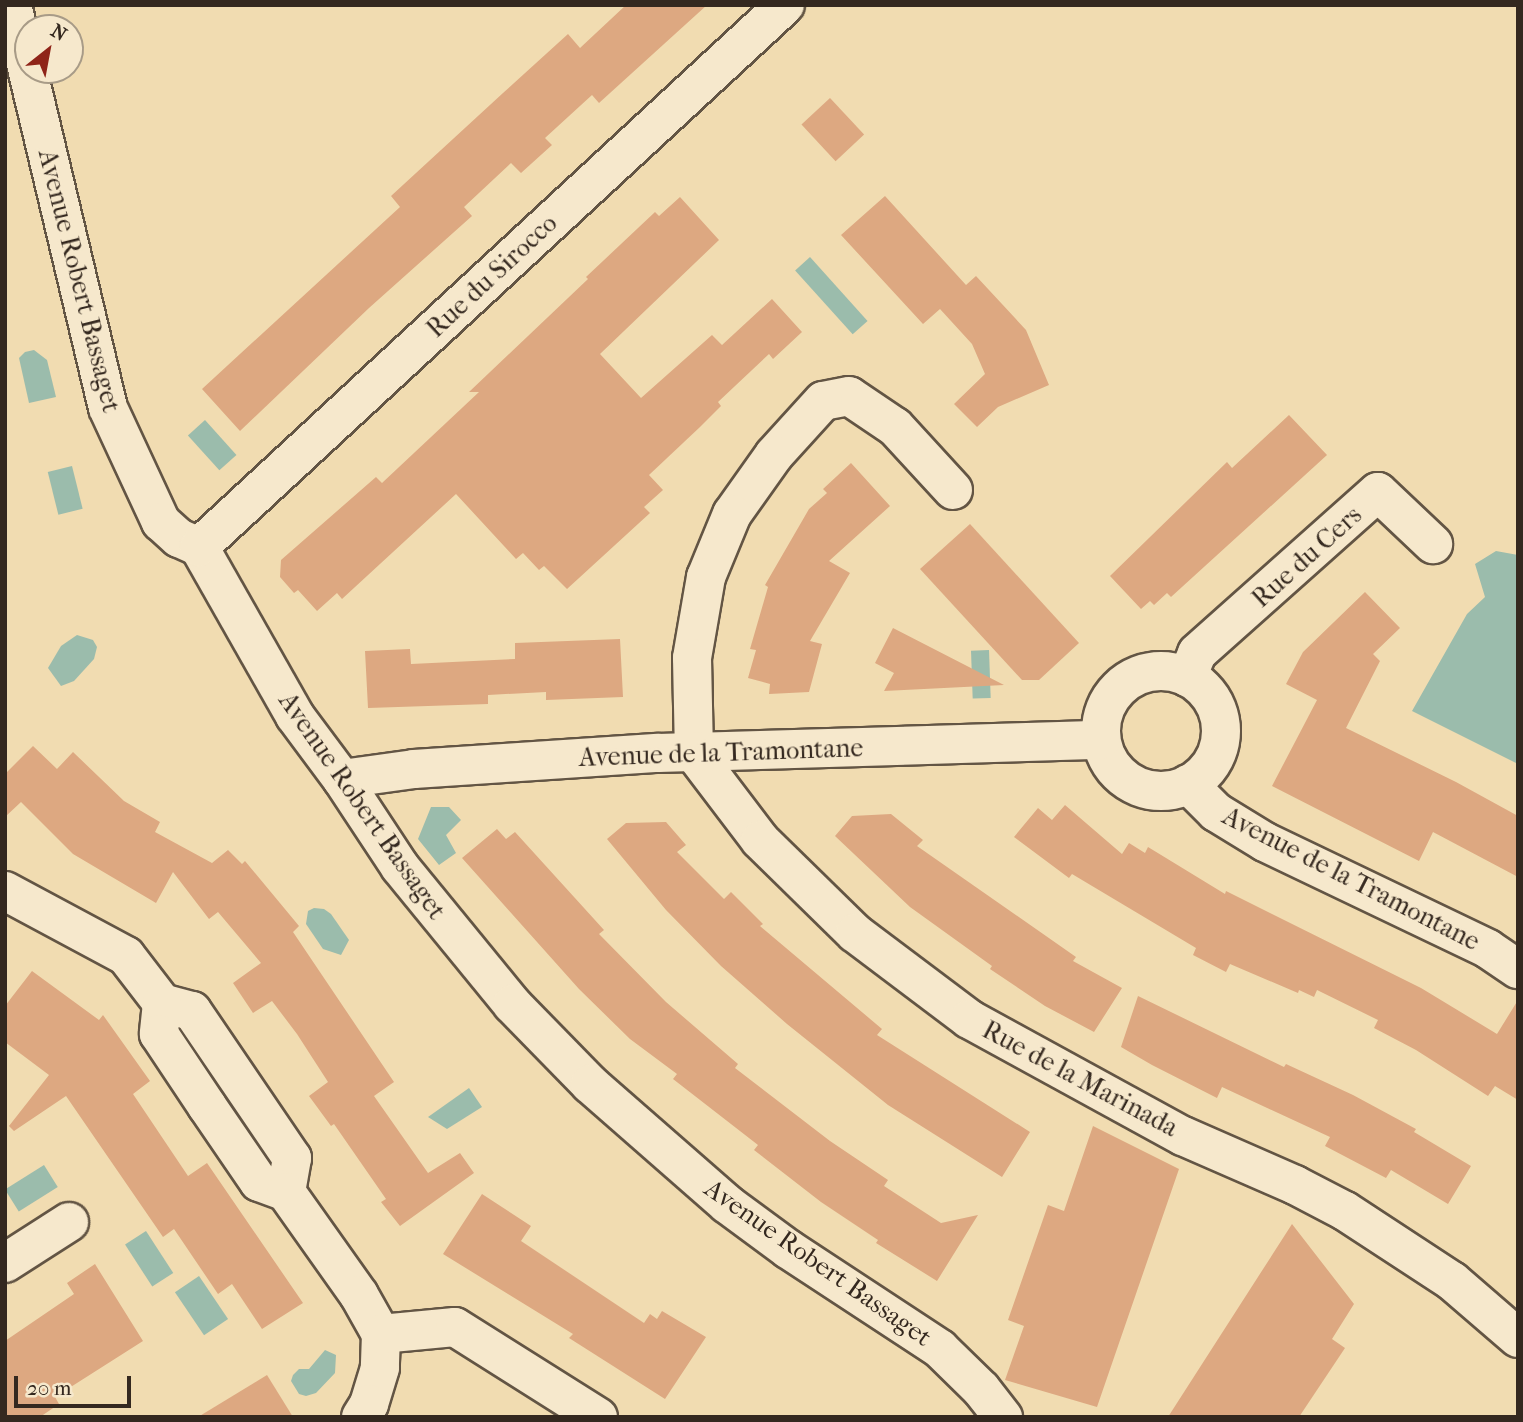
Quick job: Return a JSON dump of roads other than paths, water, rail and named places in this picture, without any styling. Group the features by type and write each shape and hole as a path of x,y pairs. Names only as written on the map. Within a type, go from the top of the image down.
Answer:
{"street":[{"name":"Avenue Robert Bassaget","path":"12,5 108,408 161,522 179,538 199,547 295,716 342,779 400,867 452,934 512,1004 590,1084 727,1204 788,1249 940,1349 981,1389 1003,1417"},
{"name":"Rue du Sirocco","path":"199,547 785,5"},
{"path":"694,753 692,657 706,577 732,514 774,455 823,401 849,396 895,427 953,490"},
{"name":"Rue du Cers","path":"1187,677 1198,653 1378,492 1433,544"},
{"path":"1168,671 1187,677 1203,688 1214,703 1220,721 1220,740 1214,758 1203,773 1188,784 1170,790 1134,784 1118,774 1107,758 1101,740 1106,706 1115,691 1129,680 1147,672 1168,671"},
{"name":"Avenue de la Tramontane","path":"342,779 414,769 694,753 1101,740"},
{"name":"Rue de la Marinada","path":"694,753 760,840 855,933 969,1019 1173,1130 1273,1174 1345,1212 1452,1281 1518,1338"},
{"name":"Avenue de la Tramontane","path":"1188,784 1216,812 1265,842 1488,949 1518,969"},
{"path":"5,891 126,956 162,1003 159,1034 259,1182 286,1192 359,1295 381,1334 380,1368 369,1404 361,1417"},
{"path":"5,1263 69,1222"},
{"path":"381,1334 455,1327 598,1417"}]}
